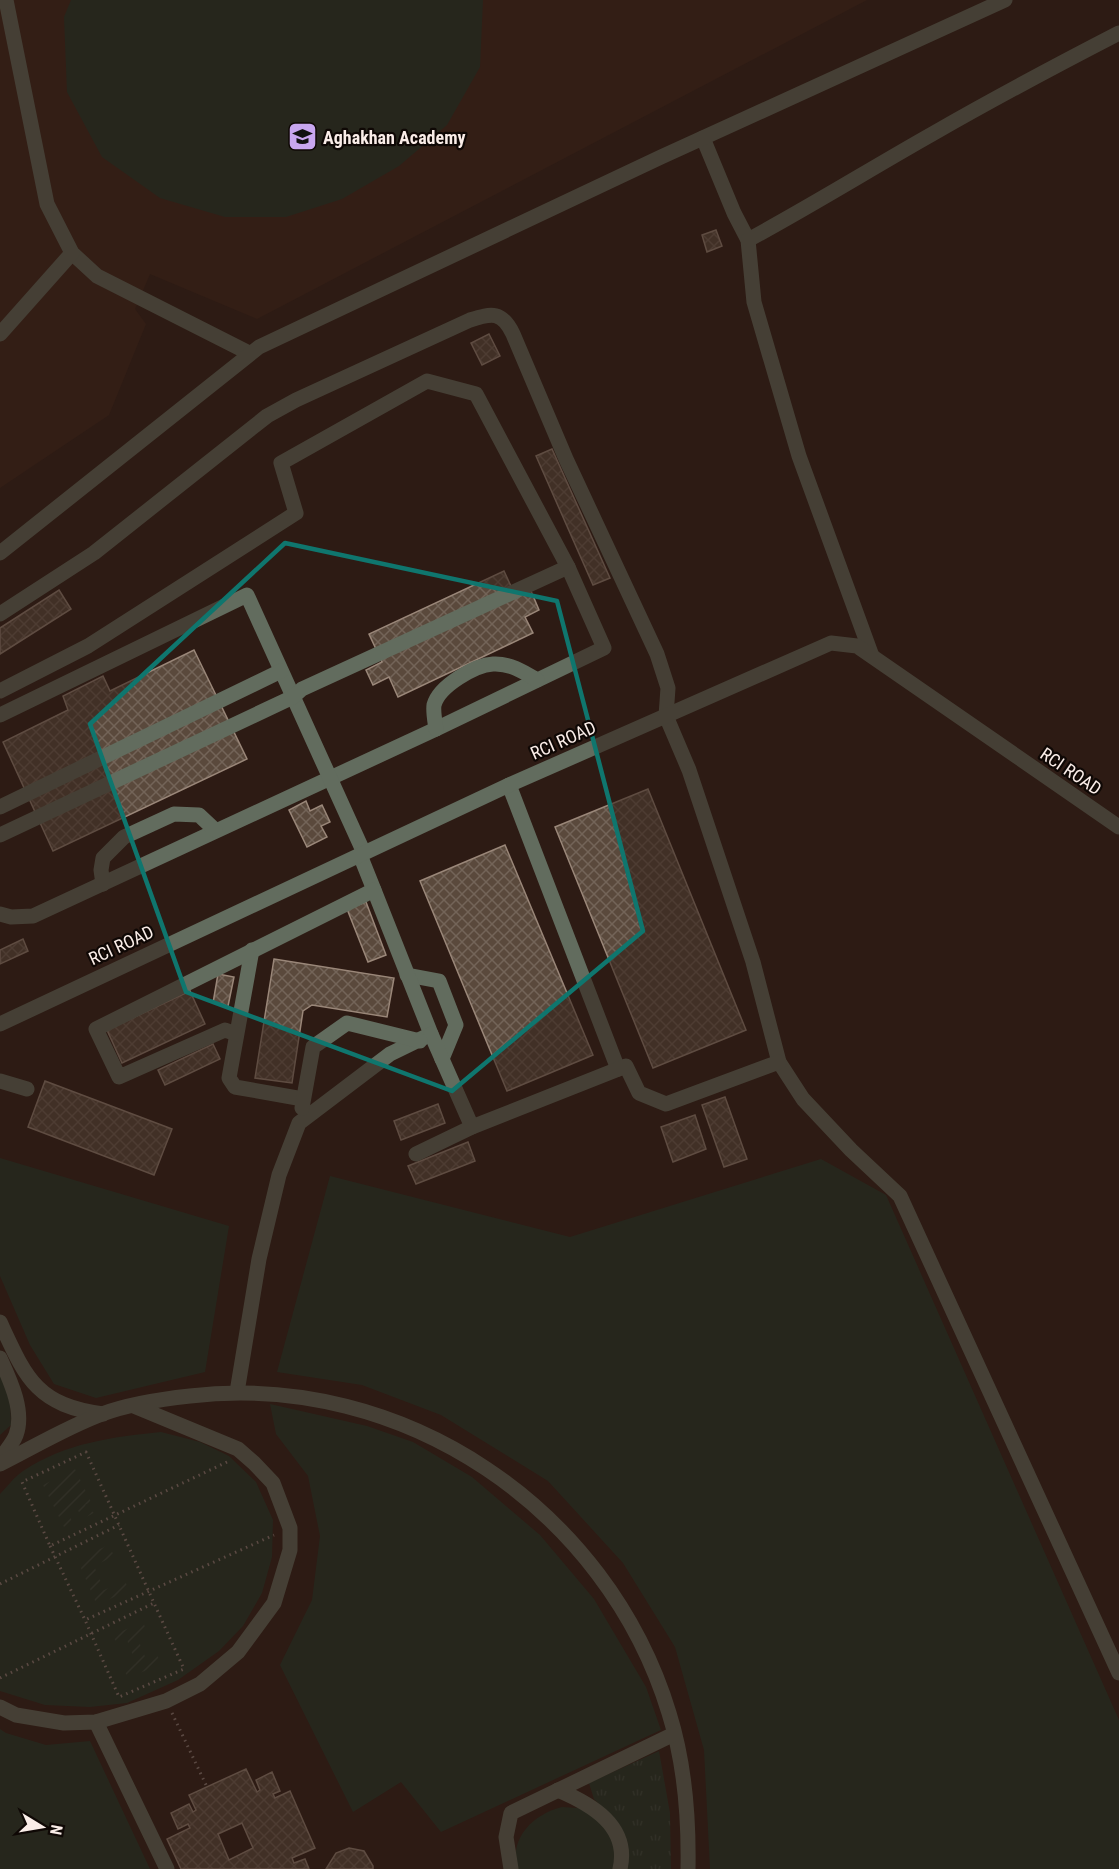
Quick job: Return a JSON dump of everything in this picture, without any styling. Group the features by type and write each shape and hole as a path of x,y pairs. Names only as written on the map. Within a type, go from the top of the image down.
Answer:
{"street":[{"path":"6,0 46,204 72,253 97,276 249,353"},
{"path":"0,553 249,353 703,138 1005,0"},
{"path":"748,240 943,128 1119,33"},
{"path":"703,138 734,213 748,240 754,302 799,456 872,656"},
{"path":"0,334 72,253"},
{"path":"0,614 94,553 267,416 315,390 464,323 483,316 503,317 508,322 580,489 657,654 668,688 666,716 689,770 753,962 779,1062 803,1099 851,1150 900,1196 1119,1673"},
{"path":"0,691 88,646 296,513 281,463 427,381 476,394 568,567 604,648 436,729 33,916 12,917 0,914"},
{"path":"0,835 293,697 302,689 568,567"},
{"path":"0,716 247,595 362,854 407,975 425,1037 442,1059 472,1127"},
{"name":"RCI ROAD","path":"0,1024 509,785 831,643 858,646 1119,827"},
{"path":"436,729 434,705 445,689 457,679 476,669 492,664 507,665 537,680"},
{"path":"0,807 281,671"},
{"path":"509,785 618,1070"},
{"path":"103,884 100,870 103,858 124,837 174,814 199,815 215,830"},
{"path":"236,1034 225,1030 119,1077 96,1029 374,890"},
{"path":"252,950 229,1078 235,1087 303,1099"},
{"path":"407,975 439,981 456,1025 442,1059"},
{"path":"237,1392 261,1249 279,1175 299,1122 313,1047 346,1023 425,1037"},
{"path":"299,1122 390,1054 425,1037"},
{"path":"416,1154 472,1127 627,1066 639,1093 666,1104 779,1062"},
{"path":"0,1081 27,1089"},
{"path":"0,1322 20,1364 36,1388 53,1400 82,1411 103,1414"},
{"path":"0,1358 11,1381 18,1409 16,1435 0,1459"},
{"path":"0,1464 103,1414 189,1396 237,1392 300,1397 356,1409 410,1427 461,1452 509,1483 552,1520 583,1554 623,1609 650,1659 669,1713 683,1768 689,1825 688,1869"},
{"path":"0,1707 16,1715 64,1723 96,1722 166,1701 200,1684 238,1652 273,1603 290,1550 290,1528 273,1483 238,1449 134,1406"},
{"path":"96,1722 167,1869"},
{"path":"511,1869 506,1837 510,1813 674,1734"},
{"path":"558,1790 586,1802 605,1817 617,1836 623,1858 620,1869"}],"path":[{"path":"86,1452 115,1515 184,1669 119,1697 22,1482 86,1452"},
{"path":"50,1546 244,1454"},
{"path":"0,1584 119,1526"},
{"path":"85,1620 290,1528"},
{"path":"0,1678 154,1603"},
{"path":"166,1701 207,1787"}],"highlighted area":[{"path":"285,543 557,601 643,931 452,1091 186,992 90,724"}],"shaded area":[{"name":"Aghakhan Academy","path":"0,0 867,0 257,319 150,274 135,309 146,324 109,415 0,488"}],"green space":[{"path":"71,0 483,0 480,67 447,125 399,166 342,199 286,217 225,217 160,198 102,157 67,92 64,17"},
{"path":"0,1158 229,1226 205,1372 96,1398 54,1384 30,1345 0,1276"},
{"path":"821,1159 886,1195 1119,1720 1119,1869 710,1869 704,1750 675,1647 623,1563 548,1481 441,1415 362,1385 277,1372 330,1176 570,1237"},
{"path":"0,1373 10,1394 11,1425 0,1435"},
{"path":"270,1404 367,1426 413,1442 472,1477 540,1535 594,1599 646,1687 661,1730 441,1832 401,1782 353,1812 280,1665 312,1600 320,1536 308,1476 276,1434"},
{"path":"161,1432 200,1442 229,1456 256,1482 273,1520 272,1557 262,1593 243,1626 219,1651 178,1680 127,1703 90,1707 45,1705 0,1691 0,1494 23,1471 55,1454 107,1439"},
{"path":"75,1469 91,1502 85,1505 94,1513 86,1517 74,1508 67,1511 73,1523 64,1527 43,1485"},
{"path":"109,1545 114,1556 94,1566 104,1590 125,1581 129,1590 97,1605 77,1559"},
{"path":"143,1622 147,1632 137,1637 146,1659 157,1655 161,1664 128,1678 124,1669 136,1663 127,1640 117,1644 113,1635"},
{"path":"0,1729 6,1733 46,1745 90,1741 150,1869 0,1869"},
{"path":"659,1751 670,1813 671,1869 627,1869 618,1824 594,1799 589,1783"},
{"path":"562,1807 578,1808 593,1814 615,1841 616,1869 517,1869 515,1857 520,1837 533,1821"}],"building":[{"path":"716,230 722,246 707,252 702,235"},
{"path":"489,334 500,356 482,365 471,343"},
{"path":"552,449 610,578 593,585 536,456"},
{"path":"504,571 516,597 531,591 539,610 525,617 533,633 398,697 389,677 373,685 366,670 382,662 369,634"},
{"path":"59,590 71,609 0,654 0,628"},
{"path":"194,650 247,759 53,851 3,742 68,710 63,696 103,676 110,691"},
{"path":"648,789 746,1030 653,1068 555,827"},
{"path":"306,801 310,811 322,805 330,822 321,826 327,837 307,847 289,810"},
{"path":"505,845 593,1055 507,1091 420,881"},
{"path":"366,902 386,955 368,962 347,909"},
{"path":"23,939 28,951 0,964 0,950"},
{"path":"274,959 394,978 387,1017 312,1005 303,1011 292,1083 255,1078"},
{"path":"218,974 234,977 228,1006 213,1003"},
{"path":"190,991 205,1024 122,1063 107,1030"},
{"path":"213,1044 220,1059 165,1085 158,1070"},
{"path":"45,1081 172,1129 154,1175 28,1127"},
{"path":"725,1097 747,1159 724,1167 702,1105"},
{"path":"438,1104 445,1123 401,1140 394,1121"},
{"path":"695,1115 706,1149 673,1162 661,1127"},
{"path":"468,1142 475,1161 416,1184 408,1166"},
{"path":"246,1769 257,1792 260,1790 256,1780 272,1772 280,1791 273,1794 275,1798 290,1791 315,1848 292,1858 294,1863 305,1859 309,1869 181,1869 167,1839 190,1828 188,1824 178,1829 171,1813 189,1804 193,1812 196,1810 189,1795","holes":["242,1823 253,1848 229,1860 218,1834"]},
{"path":"349,1848 364,1851 373,1869 326,1869 336,1853"}],"place":[{"name":"Aghakhan Academy","path":"302,137"}]}
